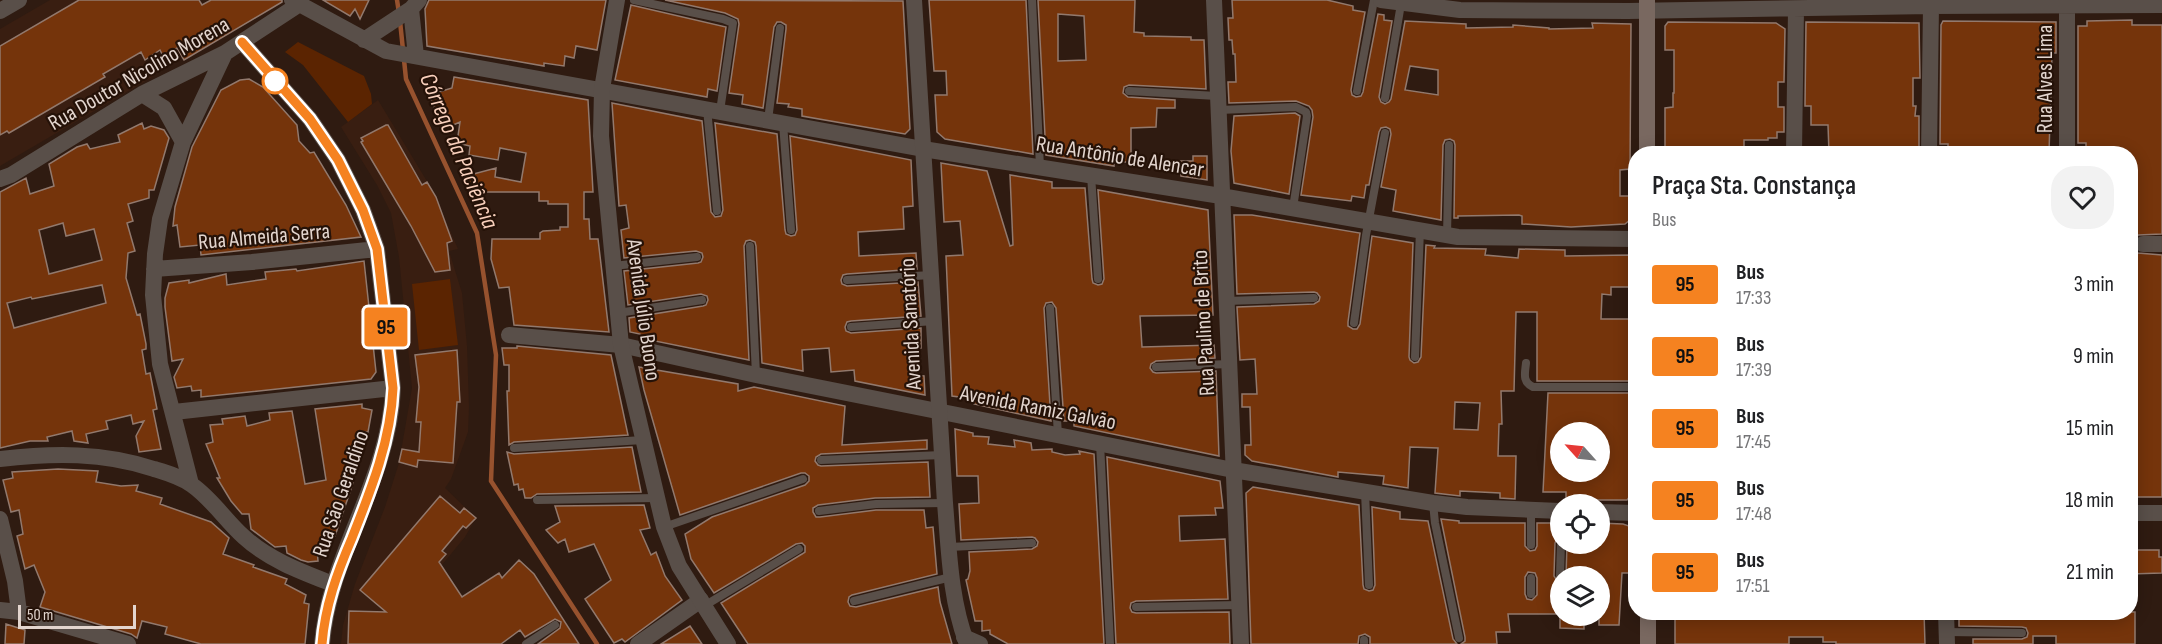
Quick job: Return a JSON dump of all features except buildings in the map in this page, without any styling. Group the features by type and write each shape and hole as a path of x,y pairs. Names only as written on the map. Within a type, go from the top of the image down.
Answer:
{"main road":[{"path":"1647,6 1647,146"},
{"path":"1648,620 1648,644"}],"street":[{"path":"0,11 20,0"},
{"name":"Avenida Júlio Buono","path":"617,0 602,89 601,136 621,345 664,527 680,566 728,644"},
{"name":"Avenida Sanatório","path":"914,0 923,149 922,204 931,275 951,577 966,640"},
{"name":"Rua Paulino de Brito","path":"1214,0 1241,644"},
{"path":"1381,0 1460,10 1647,6 1796,9 1862,3 1931,6 1964,3 2162,5"},
{"name":"Rua Antônio de Alencar","path":"295,2 371,44 413,56 923,149 1221,196 1458,237 1628,239"},
{"name":"Rua Doutor Nicolino Morena","path":"0,179 142,94 225,53 295,2"},
{"name":"Rua Alves Lima","path":"2067,146 2077,3"},
{"path":"1929,146 1931,6"},
{"path":"371,44 379,31 412,7"},
{"path":"412,7 413,56"},
{"path":"1794,146 1796,9"},
{"name":"Rua São Geraldino","path":"242,42 310,119 338,160 363,210 377,249 393,388 390,422 378,466 333,584 327,605 322,644"},
{"path":"191,484 160,364 155,329 154,268 160,219 183,142 225,53"},
{"path":"142,94 164,108 183,142"},
{"path":"2143,244 2162,244"},
{"name":"Rua Almeida Serra","path":"154,268 377,249"},
{"name":"Avenida Ramiz Galvão","path":"509,336 621,345 756,375 1233,470 1432,503 1550,511"},
{"path":"174,412 393,388"},
{"path":"0,459 38,455 106,457 173,476 191,484 260,549 280,562 333,584"},
{"path":"1610,512 1628,513"},
{"path":"2138,513 2162,513"},
{"path":"0,519 15,581 19,612"},
{"path":"638,644 703,603"},
{"path":"0,610 19,612 128,644"},
{"path":"1946,620 1947,638"},
{"path":"966,640 980,644"}],"lane":[{"path":"634,0 723,19 730,21 734,26 713,110 717,211"},
{"path":"1032,0 1040,167"},
{"path":"1357,91 1374,0"},
{"path":"1385,98 1401,4"},
{"path":"780,28 775,122 791,230"},
{"path":"1129,91 1218,103 1296,108 1306,112 1293,208"},
{"path":"1354,323 1385,133"},
{"path":"1447,235 1449,145"},
{"path":"1091,175 1098,279"},
{"path":"1415,357 1420,230"},
{"path":"750,246 756,375"},
{"path":"613,266 697,257"},
{"path":"847,280 931,275"},
{"path":"1226,301 1314,298"},
{"path":"618,313 702,300"},
{"path":"1050,308 1059,435"},
{"path":"851,327 934,321"},
{"path":"1526,363 1524,376 1533,387 1628,387"},
{"path":"1156,367 1228,364"},
{"path":"514,448 643,440"},
{"path":"1100,443 1110,644"},
{"path":"821,459 942,454"},
{"path":"664,527 803,479"},
{"path":"1365,492 1369,585"},
{"path":"537,500 656,498"},
{"path":"819,511 876,504 945,503"},
{"path":"1432,503 1459,638"},
{"path":"1531,510 1531,545"},
{"path":"949,547 1032,543"},
{"path":"703,603 799,549"},
{"path":"854,601 951,577"},
{"path":"1531,578 1531,594"},
{"path":"1136,607 1239,605"},
{"path":"526,644 555,625"},
{"path":"1947,638 2022,633"}],"shaded area":[{"path":"50,0 110,0 154,76 0,166 0,29"},
{"path":"298,42 364,76 372,104 348,122 303,65 285,52"},
{"path":"378,100 434,193 458,249 449,251 462,293 467,346 468,432 451,479 445,488 476,518 465,537 388,630 387,644 341,644 343,625 355,584 385,507 399,463 412,388 399,257 391,213 377,185 341,127"},
{"path":"450,279 458,345 419,350 412,284"}],"waterway":[{"name":"Córrego da Paciência","path":"397,0 399,13"},
{"name":"Córrego da Paciência","path":"400,21 406,79 477,233 496,355 491,481 597,644"}],"bus line":[{"name":"95","path":"242,42 310,119 338,160 363,210 377,249 393,388 390,422 378,466 333,584 327,605 322,644"}]}
